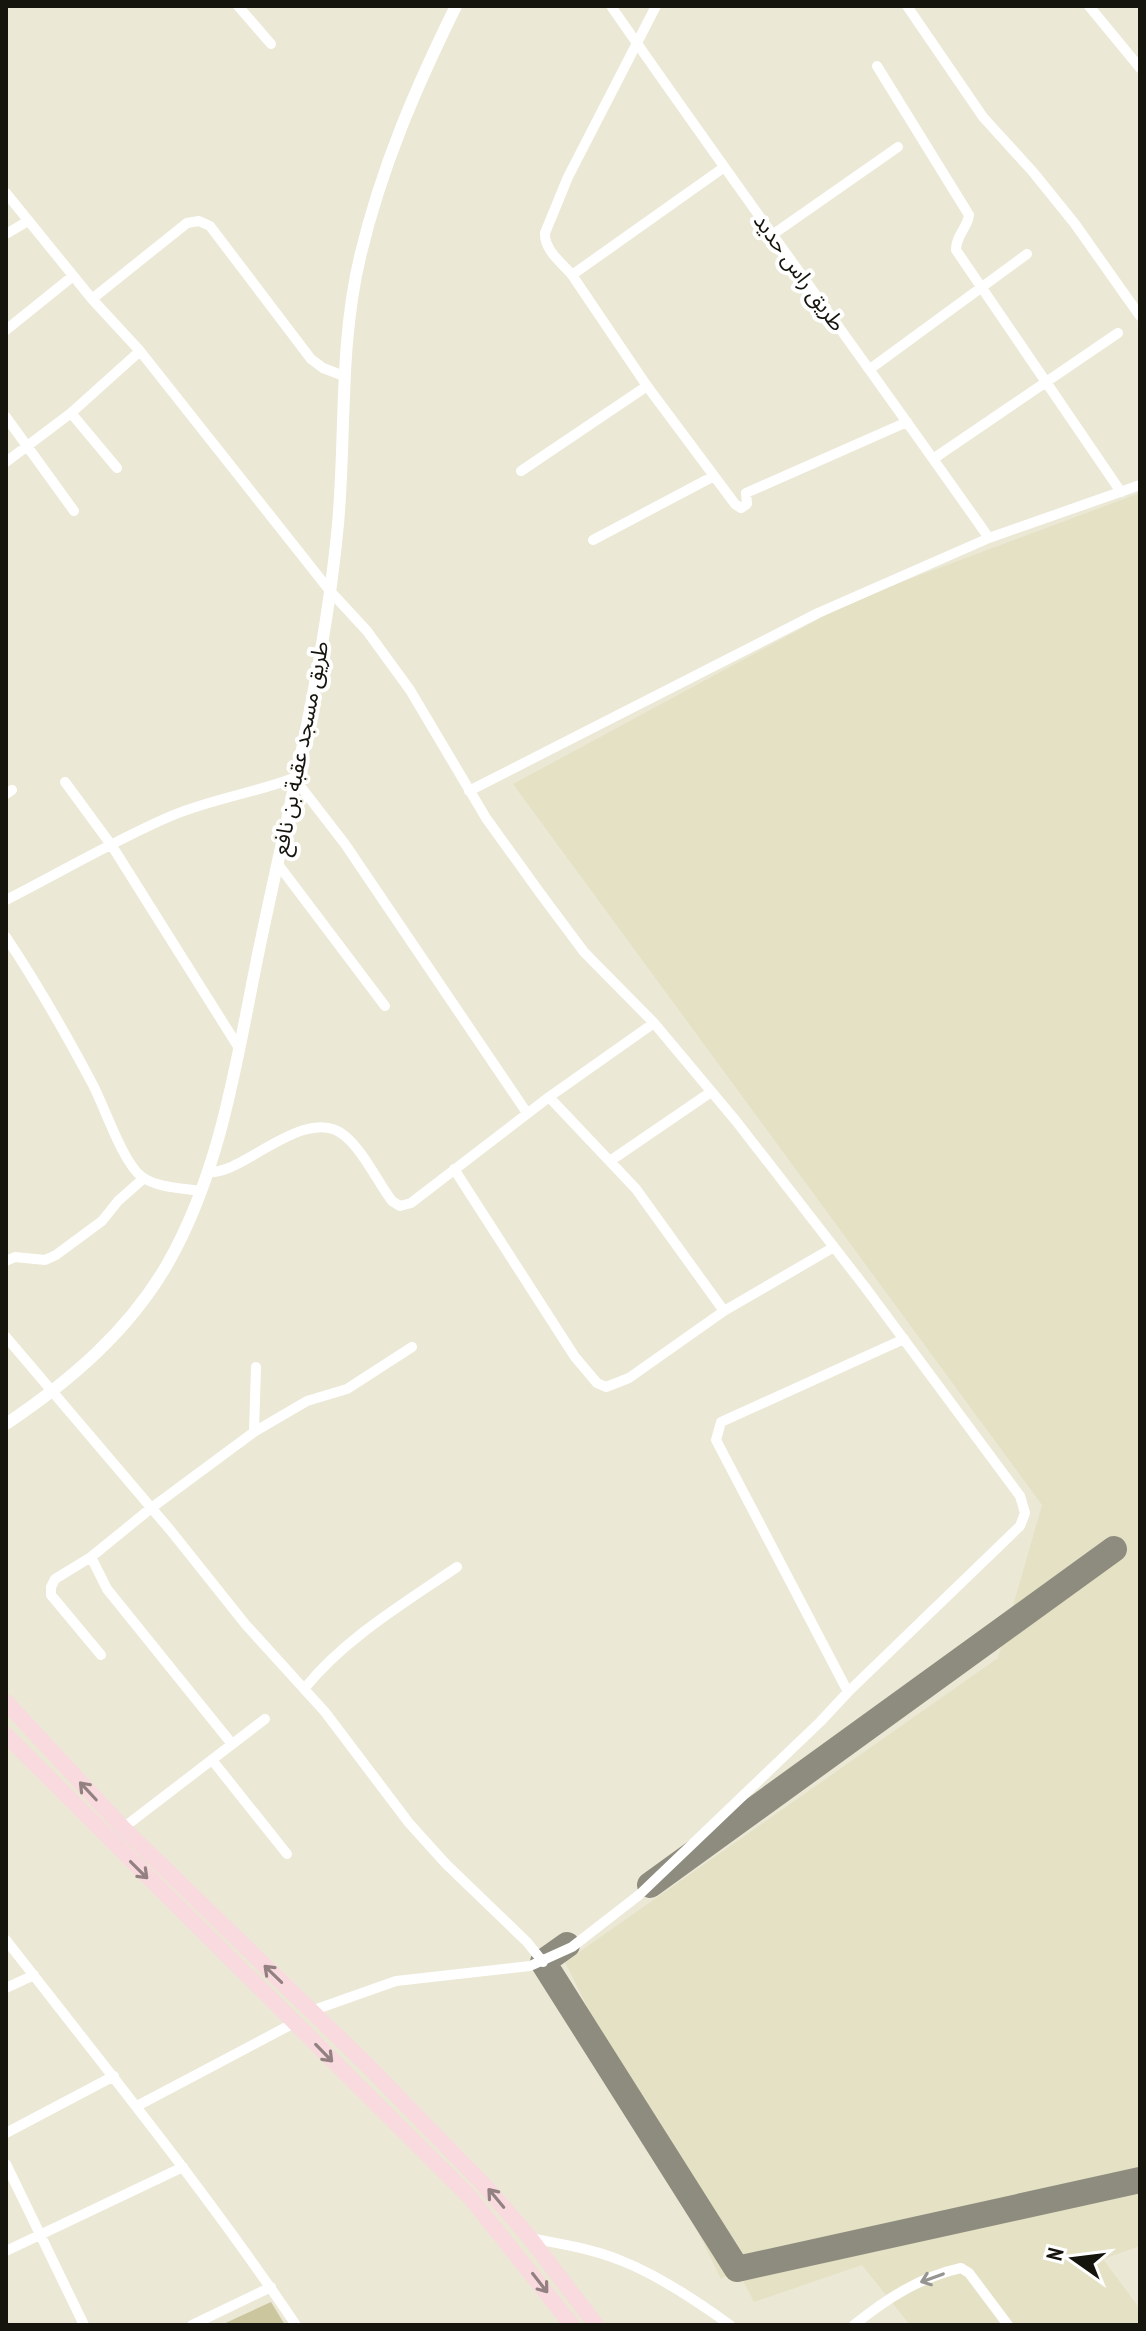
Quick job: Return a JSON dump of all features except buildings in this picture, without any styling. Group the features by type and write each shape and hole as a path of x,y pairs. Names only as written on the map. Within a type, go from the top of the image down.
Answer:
{"main road":[{"path":"6,1702 123,1828 485,2186 530,2238 596,2325"},
{"path":"6,1735 469,2196 572,2325"}],"street":[{"path":"238,6 271,44"},
{"name":"طريق مسجد عقبة بن نافع","path":"6,1424 52,1392 98,1352 152,1288 178,1243 208,1173 239,1048 330,591 340,499 344,376 359,258 378,189 417,84 456,6"},
{"name":"طريق راس حديد","path":"611,6 723,168 989,538"},
{"path":"656,6 568,177 545,233 547,246 572,275 647,386 741,508 745,507 746,493 907,422"},
{"path":"907,6 983,117 1075,224 1140,316"},
{"path":"1089,6 1140,68"},
{"path":"877,66 969,215 956,240 956,250 1121,492"},
{"path":"772,235 898,147"},
{"path":"572,275 723,168"},
{"path":"6,193 92,299 140,351 330,591 367,631 410,690 469,791 515,860 584,952 654,1023 736,1121 1020,1496 1025,1513 1020,1526 820,1722 639,1895 572,1947 530,1966 396,1981 311,2011"},
{"path":"6,234 28,221"},
{"path":"92,299 187,223 199,221 210,226 311,359 323,368 344,376"},
{"path":"870,369 1027,254"},
{"path":"6,330 73,276"},
{"path":"933,459 1118,333"},
{"path":"6,462 71,413 140,351"},
{"path":"521,471 647,386"},
{"path":"71,413 117,468"},
{"path":"6,417 74,511"},
{"path":"593,540 714,476"},
{"path":"469,791 818,613 989,538 1140,485"},
{"path":"6,900 171,816 213,801 264,790 294,778 345,844 527,1113"},
{"path":"65,782 112,846 239,1048"},
{"path":"277,863 385,1006"},
{"path":"6,937 54,1013 95,1089 130,1165 144,1178 161,1185 201,1191"},
{"path":"208,1173 226,1169 309,1128 321,1127 333,1129 348,1139 392,1201 400,1206 411,1203 527,1113 654,1023"},
{"path":"610,1161 711,1092"},
{"path":"549,1097 636,1189 724,1311"},
{"path":"454,1169 575,1357 597,1383 606,1387 629,1378 724,1311 834,1247"},
{"path":"6,1261 15,1257 45,1260 56,1255 102,1221 118,1201 144,1178"},
{"path":"6,1337 246,1625 304,1689 409,1823 543,1962"},
{"path":"848,1692 716,1440 717,1432 721,1422 904,1339"},
{"path":"101,1655 50,1591 55,1579 91,1557 254,1432 307,1401 347,1389 412,1347"},
{"path":"254,1432 256,1367"},
{"path":"91,1557 107,1589 232,1744"},
{"path":"304,1689 323,1667 364,1632 457,1567"},
{"path":"123,1828 265,1719"},
{"path":"212,1760 287,1854"},
{"path":"6,1940 183,2167 296,2325"},
{"path":"6,1988 34,1975"},
{"path":"137,2106 294,2023"},
{"path":"6,2133 114,2076"},
{"path":"6,2164 84,2325"},
{"path":"6,2251 183,2167"},
{"path":"530,2238 569,2245 623,2261 703,2305 730,2325"},
{"path":"854,2325 880,2303 902,2290 961,2268 969,2273 1008,2325"},
{"path":"192,2325 271,2287"}],"shaded area":[{"path":"1140,493 1140,2246 1103,2259 1140,2309 1140,2325 910,2325 862,2265 754,2302 737,2269 721,2279 565,1962 998,1658 1042,1505 513,784 856,599"},
{"path":"271,2302 285,2325 221,2325"}],"taxiway":[{"path":"650,1885 1114,1549"},
{"path":"567,1945 543,1962 737,2269 1140,2180"}]}
